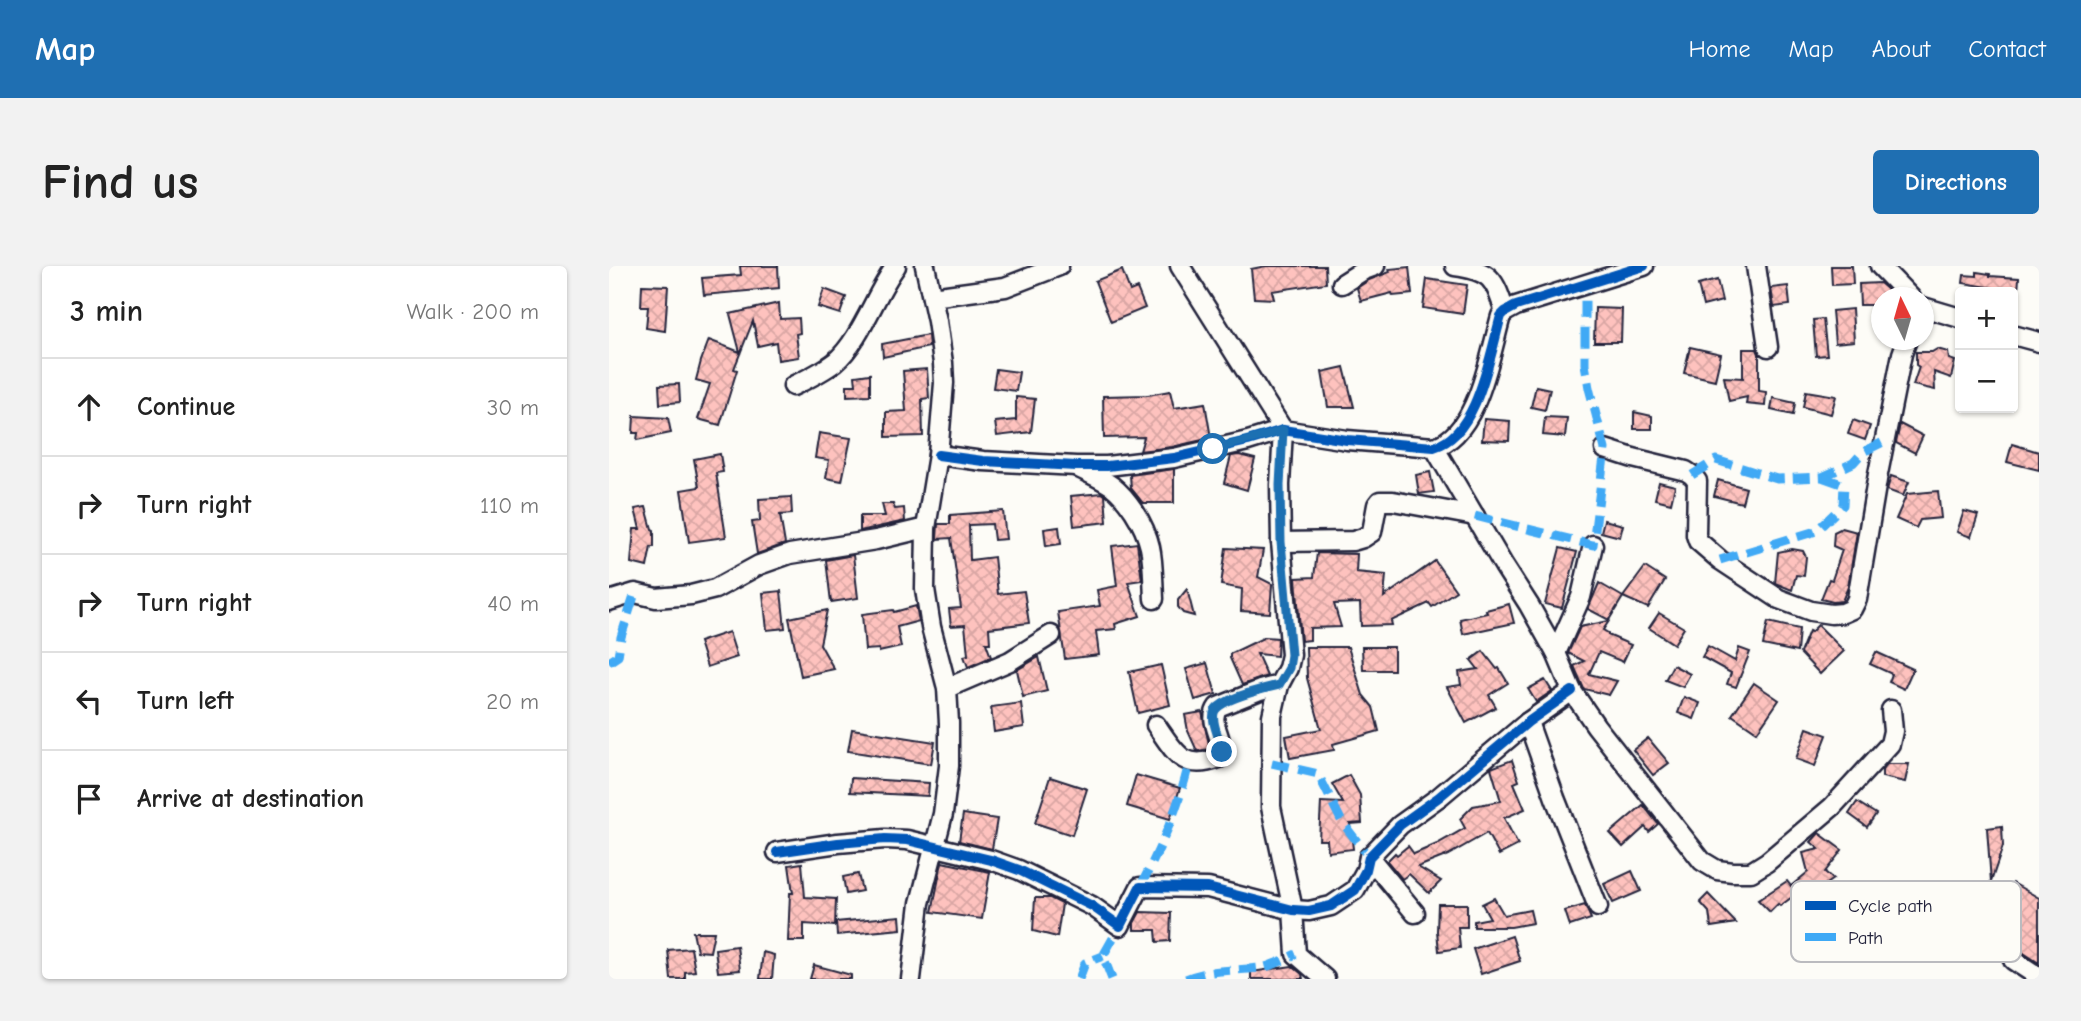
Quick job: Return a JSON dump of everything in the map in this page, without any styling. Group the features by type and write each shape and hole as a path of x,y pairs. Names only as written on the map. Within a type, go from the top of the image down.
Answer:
{"street":[{"path":"793,386 837,360 853,341 884,282 896,266"},
{"path":"911,979 920,903 943,814 949,766 947,688 927,606 925,577 926,528 938,455 943,402 943,363 925,266"},
{"path":"932,297 1005,287 1059,266"},
{"path":"1180,266 1283,430 1281,542 1291,655 1289,668 1279,685 1272,716 1271,807 1293,910 1296,954 1325,979"},
{"path":"1342,285 1375,266"},
{"path":"1455,266 1476,269 1492,278 1505,312"},
{"path":"938,455 983,461 1076,466 1117,465 1174,458 1283,430 1347,440 1434,447 1444,444 1462,428 1474,404 1501,316 1505,312 1516,306 1644,266"},
{"path":"1756,266 1768,347"},
{"path":"1880,266 1900,287"},
{"path":"1934,310 1955,317"},
{"path":"2018,336 2039,342"},
{"path":"1605,449 1692,475 1697,481 1698,541 1720,560 1779,599 1811,611 1843,613 1852,608 1857,599 1878,474 1903,350"},
{"path":"1434,447 1529,605 1556,653 1572,691 1702,862 1717,870 1733,873 1751,872 1767,862 1832,807 1890,744 1893,731 1891,710"},
{"path":"1076,466 1113,487 1123,496 1149,537 1154,599"},
{"path":"1281,542 1353,541 1363,538 1372,532 1377,505 1381,501 1475,516"},
{"path":"609,601 635,593 656,598 691,596 715,589 759,565 790,554 876,540 926,528"},
{"path":"1556,653 1581,597 1593,545"},
{"path":"947,688 1010,661 1051,635"},
{"path":"1156,725 1180,757 1189,762 1206,763 1219,758 1222,752 1213,718 1214,711 1259,690 1279,685"},
{"path":"777,852 885,839 935,846 1019,870 1092,906 1120,926 1140,887 1209,888 1293,910 1309,911 1331,906 1355,890 1366,870 1369,857 1400,825 1439,797 1528,722 1572,691"},
{"path":"1528,722 1598,907"},
{"path":"1369,857 1415,913"},
{"path":"2016,962 2039,977"}],"building":[{"path":"740,266 778,266 779,288 704,295 702,278 741,275"},
{"path":"1266,266 1325,266 1326,283 1272,291 1274,299 1254,298 1251,269"},
{"path":"1831,266 1852,266 1853,284 1832,285"},
{"path":"1409,267 1412,294 1393,296 1392,293 1361,301 1357,288 1390,272 1389,269"},
{"path":"1122,270 1130,291 1137,288 1145,308 1111,322 1095,281"},
{"path":"1977,272 1990,276 2019,278 2018,292 2018,287 1989,287 1963,283 1964,275 1977,276"},
{"path":"1427,279 1467,285 1463,314 1423,308"},
{"path":"1717,280 1722,301 1703,306 1698,285"},
{"path":"1880,283 1885,287 1871,287 1871,305 1860,305 1859,284"},
{"path":"642,285 668,286 665,331 646,328 648,307 641,307"},
{"path":"1788,286 1790,305 1774,307 1771,288"},
{"path":"824,289 846,297 840,314 818,307"},
{"path":"779,303 780,319 799,318 800,333 796,334 799,357 778,360 776,342 758,346 753,321 734,369 737,370 720,425 698,419 710,384 696,380 709,340 740,352 730,314"},
{"path":"1595,308 1622,309 1621,342 1594,342"},
{"path":"1852,309 1854,341 1835,343 1832,311"},
{"path":"1823,319 1827,355 1816,356 1813,320"},
{"path":"928,335 929,347 883,357 882,344"},
{"path":"1690,347 1721,354 1715,380 1684,373"},
{"path":"1743,349 1757,349 1759,354 1759,391 1766,392 1765,406 1746,404 1747,397 1729,401 1724,377 1743,378"},
{"path":"1937,349 1948,352 1949,359 1955,361 1951,378 1934,372 1935,390 1913,385 1919,367 1916,365 1916,352 1932,352"},
{"path":"1344,367 1354,407 1328,407 1322,372"},
{"path":"927,369 929,398 922,399 923,436 886,437 886,412 906,411 903,371"},
{"path":"996,369 1019,372 1016,391 993,388"},
{"path":"870,374 870,395 847,396 847,385 856,385 855,376"},
{"path":"679,384 680,402 660,404 659,385"},
{"path":"1536,386 1550,389 1545,410 1531,407"},
{"path":"1170,391 1174,408 1205,403 1211,438 1140,451 1144,437 1104,438 1103,396 1148,395"},
{"path":"1806,391 1836,396 1831,414 1803,407"},
{"path":"1016,397 1035,399 1031,432 997,436 995,422 1016,420"},
{"path":"1773,398 1795,403 1793,415 1771,410"},
{"path":"1634,412 1652,416 1652,429 1634,429"},
{"path":"634,416 668,418 671,433 637,440 638,433 633,433"},
{"path":"1545,417 1567,418 1565,437 1543,435"},
{"path":"1484,419 1510,421 1509,441 1482,440"},
{"path":"1853,420 1870,426 1865,440 1848,434"},
{"path":"1900,424 1923,436 1915,453 1896,443"},
{"path":"819,433 851,438 842,481 826,478 829,460 815,458"},
{"path":"2012,444 2039,452 2039,470 2007,462"},
{"path":"720,454 723,472 716,473 726,537 689,542 681,490 699,487 694,459"},
{"path":"1231,456 1255,459 1247,490 1224,483"},
{"path":"1174,469 1174,503 1143,503 1131,488 1130,475"},
{"path":"1430,472 1434,492 1419,494 1416,475"},
{"path":"1891,476 1909,482 1903,496 1887,490"},
{"path":"1718,480 1746,488 1742,503 1714,496"},
{"path":"1659,482 1675,486 1671,503 1655,499"},
{"path":"1938,491 1941,518 1920,520 1916,528 1896,519 1907,494"},
{"path":"1105,495 1107,522 1074,526 1071,496"},
{"path":"791,497 792,514 780,515 785,544 757,554 752,522 760,521 759,499"},
{"path":"882,504 893,504 895,509 904,508 905,521 860,531 860,516 885,516"},
{"path":"646,507 654,530 654,547 651,547 647,567 631,563 634,529 640,529 635,509"},
{"path":"1003,511 1006,539 994,540 992,524 969,525 970,560 994,557 998,594 1024,591 1029,623 989,628 990,643 986,643 991,657 968,667 964,656 968,655 965,625 951,626 949,609 961,608 951,538 937,539 938,524 950,524 950,515"},
{"path":"1964,511 1978,515 1971,537 1957,532"},
{"path":"1604,520 1623,525 1620,537 1601,532"},
{"path":"1059,527 1061,544 1046,546 1044,529"},
{"path":"1842,528 1857,532 1848,587 1842,601 1833,602 1821,599 1829,579 1832,580 1842,550 1833,546 1834,532"},
{"path":"1137,543 1142,580 1128,582 1140,616 1115,624 1116,629 1096,631 1099,655 1065,659 1058,612 1100,606 1097,590 1117,586 1112,546"},
{"path":"1226,548 1263,550 1258,577 1272,584 1270,613 1241,611 1242,589 1221,585"},
{"path":"1560,548 1577,552 1562,608 1545,604"},
{"path":"1792,549 1803,551 1806,557 1804,576 1796,575 1792,590 1775,583 1778,552"},
{"path":"1317,553 1357,554 1356,572 1386,575 1384,597 1435,561 1456,591 1432,607 1429,603 1391,621 1392,625 1361,626 1360,603 1334,604 1341,627 1310,628 1310,640 1301,641 1296,578 1314,577"},
{"path":"853,555 858,598 831,602 826,560"},
{"path":"1645,567 1665,580 1648,608 1623,597"},
{"path":"1599,583 1623,597 1609,620 1588,609"},
{"path":"1187,589 1194,616 1183,613 1178,607 1178,600"},
{"path":"781,591 785,628 767,630 763,593"},
{"path":"1509,604 1514,623 1463,634 1460,619 1487,613 1486,610"},
{"path":"916,606 919,621 897,627 901,647 879,652 879,649 865,650 862,614 894,612"},
{"path":"827,610 820,644 834,669 801,676 789,618"},
{"path":"1659,613 1684,628 1674,644 1649,628"},
{"path":"1609,621 1603,630 1631,645 1623,662 1599,652 1589,674 1617,681 1609,695 1584,689 1574,666 1584,661 1568,653 1580,627"},
{"path":"1768,622 1799,629 1797,652 1763,645"},
{"path":"1818,625 1844,651 1820,674 1800,653 1809,631"},
{"path":"729,632 737,657 707,667 699,642"},
{"path":"1265,637 1278,638 1277,656 1257,654 1267,676 1242,685 1230,654"},
{"path":"1708,646 1735,661 1739,648 1750,652 1736,687 1727,684 1731,673 1702,657"},
{"path":"1306,647 1348,647 1363,695 1373,707 1379,731 1333,744 1334,750 1290,758 1286,736 1321,729 1307,678"},
{"path":"1362,647 1394,647 1394,670 1363,670"},
{"path":"1483,651 1497,669 1499,668 1508,683 1489,695 1496,707 1466,723 1447,687 1461,685 1459,672 1478,669 1471,660"},
{"path":"1876,652 1913,669 1904,689 1889,682 1892,674 1870,664"},
{"path":"1039,657 1047,691 1023,697 1017,670"},
{"path":"1207,663 1216,694 1195,700 1186,669"},
{"path":"1161,665 1170,705 1138,713 1129,672"},
{"path":"1673,665 1690,674 1683,687 1665,680"},
{"path":"1545,680 1552,691 1536,702 1528,689"},
{"path":"1754,683 1779,700 1757,732 1732,715"},
{"path":"1684,697 1700,703 1694,719 1678,713"},
{"path":"1021,703 1024,727 994,732 991,707"},
{"path":"1202,712 1210,749 1197,751 1188,731 1185,715"},
{"path":"1807,728 1827,735 1815,766 1796,759"},
{"path":"852,729 935,742 931,764 848,751"},
{"path":"1648,738 1669,763 1653,775 1633,750"},
{"path":"1512,760 1519,781 1514,783 1525,809 1504,818 1518,845 1499,855 1487,833 1448,855 1418,867 1441,881 1429,893 1409,874 1402,879 1387,861 1408,846 1414,854 1465,828 1460,819 1473,806 1501,801 1491,768"},
{"path":"1887,764 1909,764 1905,782 1882,777 1882,770"},
{"path":"1136,775 1180,788 1170,819 1127,806"},
{"path":"1349,775 1360,795 1362,823 1350,824 1353,849 1328,852 1327,840 1319,840 1321,802 1343,803 1332,784"},
{"path":"1050,777 1087,789 1072,835 1035,823"},
{"path":"851,778 929,783 928,796 850,792"},
{"path":"1857,802 1876,814 1867,827 1849,814"},
{"path":"1643,805 1658,824 1649,832 1645,827 1623,847 1610,833"},
{"path":"963,814 997,819 992,849 959,841"},
{"path":"2002,826 2003,846 1991,881 1991,881 1987,828"},
{"path":"1819,833 1842,850 1825,872 1833,879 1830,881 1797,881 1808,872 1803,853 1819,849 1811,842"},
{"path":"942,862 990,872 982,919 932,912"},
{"path":"802,863 805,897 836,899 835,926 804,924 804,941 788,941 790,893 793,893 789,865"},
{"path":"1632,871 1641,891 1613,903 1604,884"},
{"path":"858,874 862,891 846,894 843,877"},
{"path":"1787,881 1791,886 1791,898 1780,906 1778,904 1770,912 1758,900"},
{"path":"2021,888 2039,898 2039,963 2021,951"},
{"path":"1708,894 1736,923 1711,927 1709,912 1700,902"},
{"path":"1035,898 1050,898 1062,904 1057,937 1033,931"},
{"path":"1494,898 1504,915 1530,910 1533,923 1511,927 1474,927 1474,921 1490,918 1482,904"},
{"path":"1438,904 1467,904 1467,927 1458,927 1460,948 1439,951"},
{"path":"1585,905 1591,919 1570,926 1565,911"},
{"path":"1140,912 1171,913 1170,941 1157,942 1156,930 1134,930 1134,923"},
{"path":"900,916 901,929 837,935 836,922"},
{"path":"693,932 714,932 710,952 697,951"},
{"path":"1512,936 1520,961 1481,974 1473,949"},
{"path":"737,946 740,970 718,972 715,949"},
{"path":"691,948 695,971 685,972 685,979 671,979 668,950"},
{"path":"763,952 774,955 772,979 760,979"},
{"path":"814,965 851,975 851,979 810,979"},
{"path":"1292,966 1302,974 1303,979 1251,979 1251,972"}],"marked path":[{"path":"1475,516 1593,545 1605,449 1585,364 1585,285"},
{"path":"1692,475 1716,460 1777,479 1822,477 1853,463 1863,452 1885,441"},
{"path":"1720,560 1816,531 1843,505 1844,485 1822,477"},
{"path":"609,662 618,656 635,593"},
{"path":"1140,887 1169,827 1189,763"},
{"path":"1272,763 1318,774 1342,822 1369,857"},
{"path":"1112,979 1103,956 1120,926"},
{"path":"1186,979 1213,972 1264,967 1296,954"},
{"path":"1079,979 1085,963 1103,956"}],"cycle path":[{"path":"938,455 983,461 1107,466 1174,458 1283,430 1347,440 1434,447 1449,439 1472,410 1487,371 1501,316 1505,312 1516,306 1644,266"},
{"path":"777,852 838,843 907,840 991,860 1019,870 1092,906 1120,926 1140,887 1208,888 1293,910 1309,911 1331,906 1355,890 1366,870 1369,857 1400,825 1439,797 1528,722 1572,691"}],"route":[{"path":"1213,449 1283,430 1281,542 1290,663 1279,685 1244,695 1214,711 1213,718 1222,752"}]}
